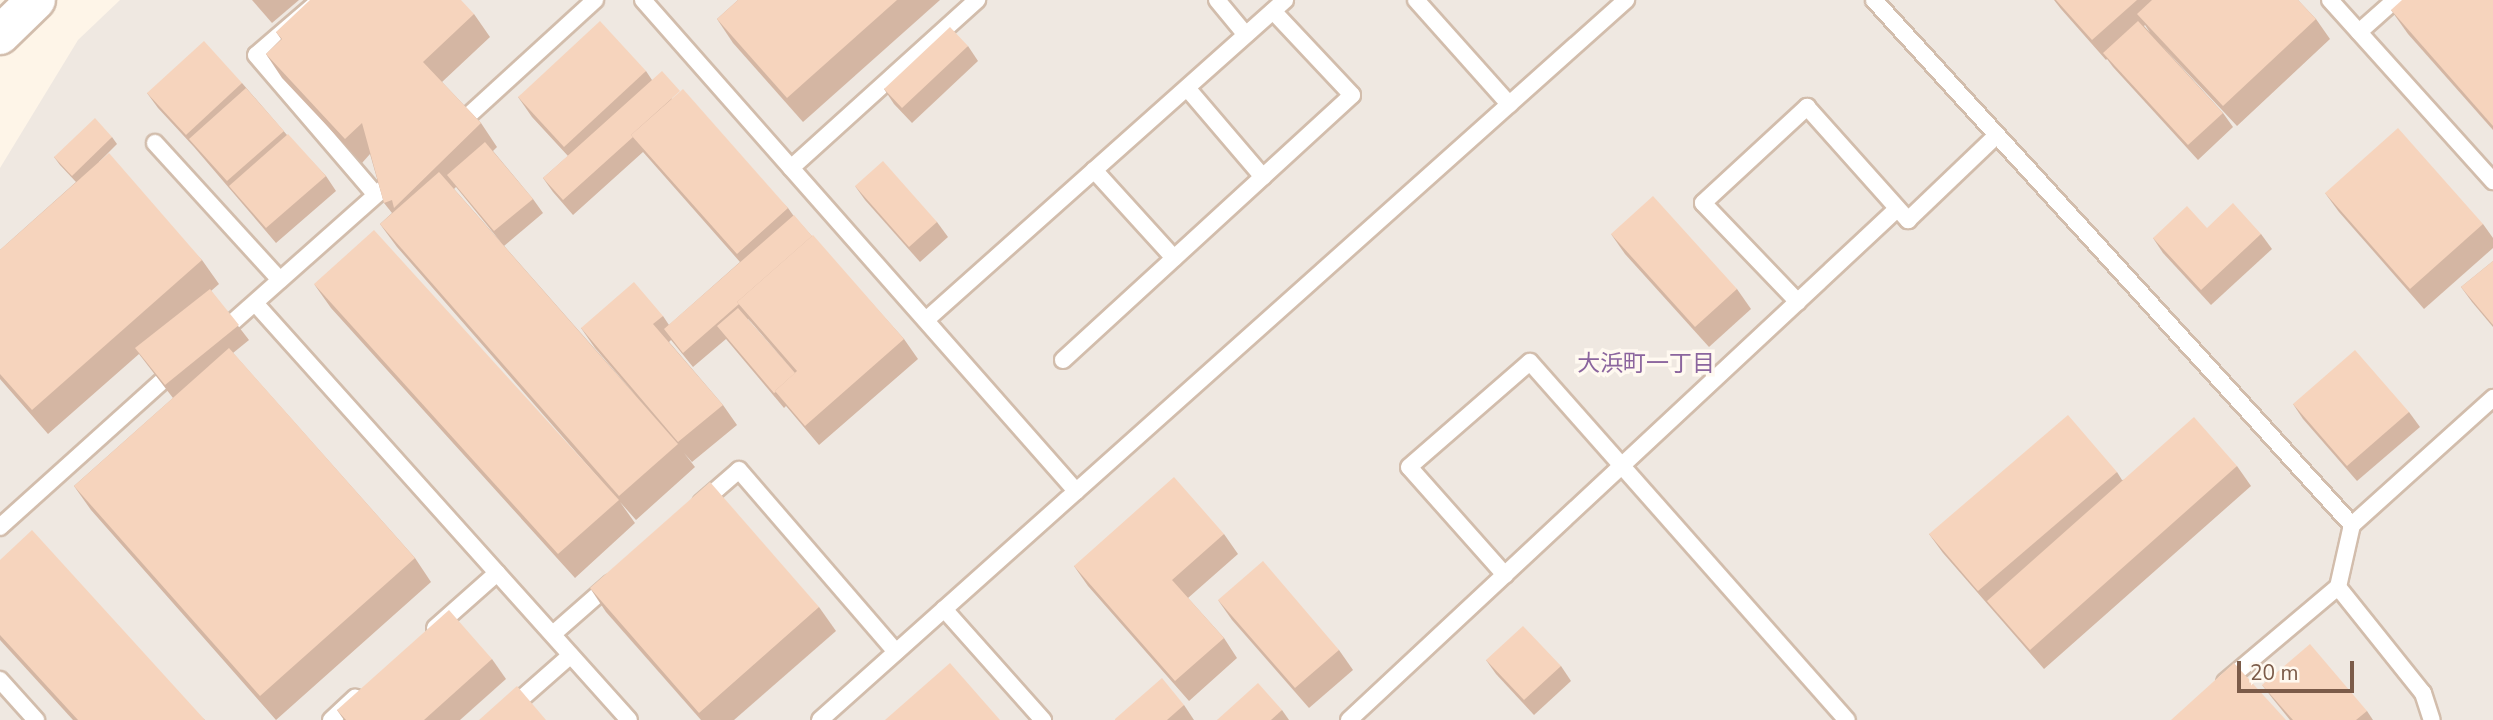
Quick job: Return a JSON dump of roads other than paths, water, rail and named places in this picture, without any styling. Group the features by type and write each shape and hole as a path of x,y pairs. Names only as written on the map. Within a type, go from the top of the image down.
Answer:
{"main road":[{"path":"0,35 36,0"}],"lane":[{"path":"234,321 382,190 256,55 320,0"},
{"path":"468,116 595,0"},
{"path":"643,0 1076,491"},
{"path":"791,168 977,0"},
{"path":"1217,0 1246,35"},
{"path":"1416,0 1509,104"},
{"path":"820,720 1626,0"},
{"path":"1874,0 2352,526"},
{"path":"2330,0 2493,181"},
{"path":"2359,32 2395,0"},
{"path":"926,320 1279,5 1352,95 1063,360"},
{"path":"1187,88 1263,177"},
{"path":"1798,302 1703,203 1807,107 1908,220 1997,135"},
{"path":"155,143 280,280"},
{"path":"1094,170 1174,258"},
{"path":"1349,720 1897,209"},
{"path":"255,303 629,720"},
{"path":"1505,575 1409,467 1530,362 1620,467 1847,720"},
{"path":"0,527 161,382"},
{"path":"2211,694 2338,587 2352,526 2493,398"},
{"path":"687,516 739,470 896,652"},
{"path":"553,634 625,570"},
{"path":"424,637 497,573"},
{"path":"2338,587 2423,693 2432,720"},
{"path":"944,609 1043,720"},
{"path":"497,720 571,655"},
{"path":"0,680 36,720"},
{"path":"331,720 373,683"}],"district":[{"name":"大浜町一丁目","path":"1646,364"}]}
